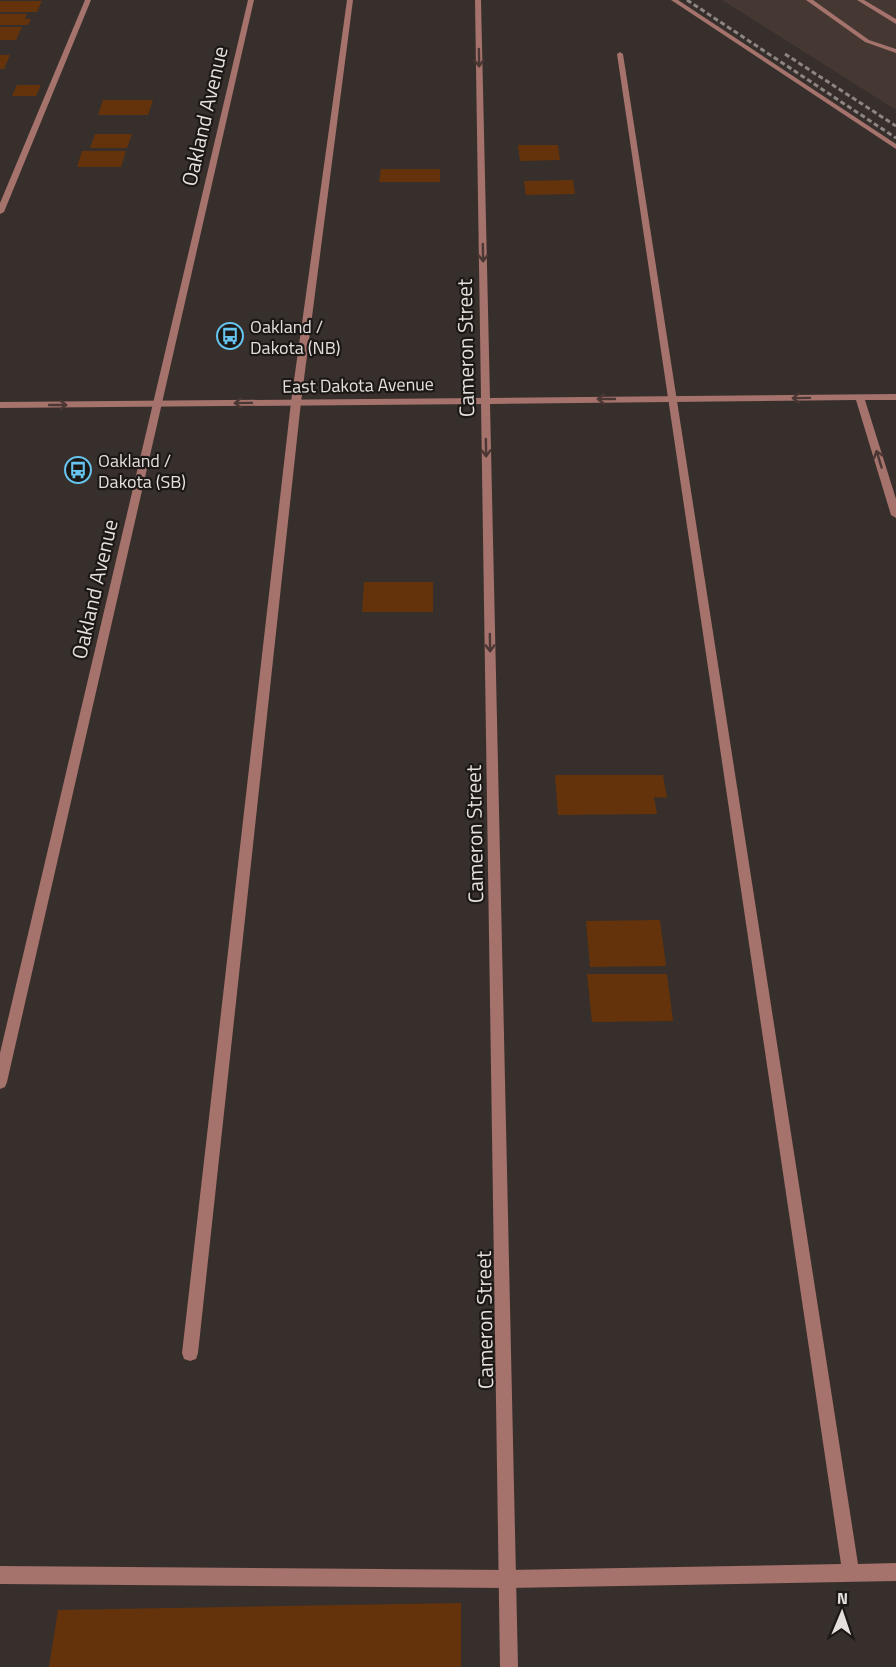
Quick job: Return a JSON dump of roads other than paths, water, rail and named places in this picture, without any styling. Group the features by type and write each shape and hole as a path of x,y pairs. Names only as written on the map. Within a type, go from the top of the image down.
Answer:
{"street":[{"path":"0,212 88,0"},
{"name":"Oakland Avenue","path":"0,1082 251,0"},
{"path":"190,1353 296,402 350,0"},
{"name":"Cameron Street","path":"478,0 509,1667"},
{"path":"674,0 896,147"},
{"path":"809,0 867,41 896,51"},
{"path":"860,0 896,22"},
{"path":"620,54 851,1573"},
{"path":"860,397 896,515"},
{"name":"East Dakota Avenue","path":"0,405 896,397"},
{"path":"0,1575 508,1579 896,1572"}],"railway":[{"path":"687,0 896,138"},
{"path":"785,54 896,126"}],"place":[{"name":"Oakland / Dakota (NB)","path":"230,336"},
{"name":"Oakland / Dakota (SB)","path":"78,470"}]}
